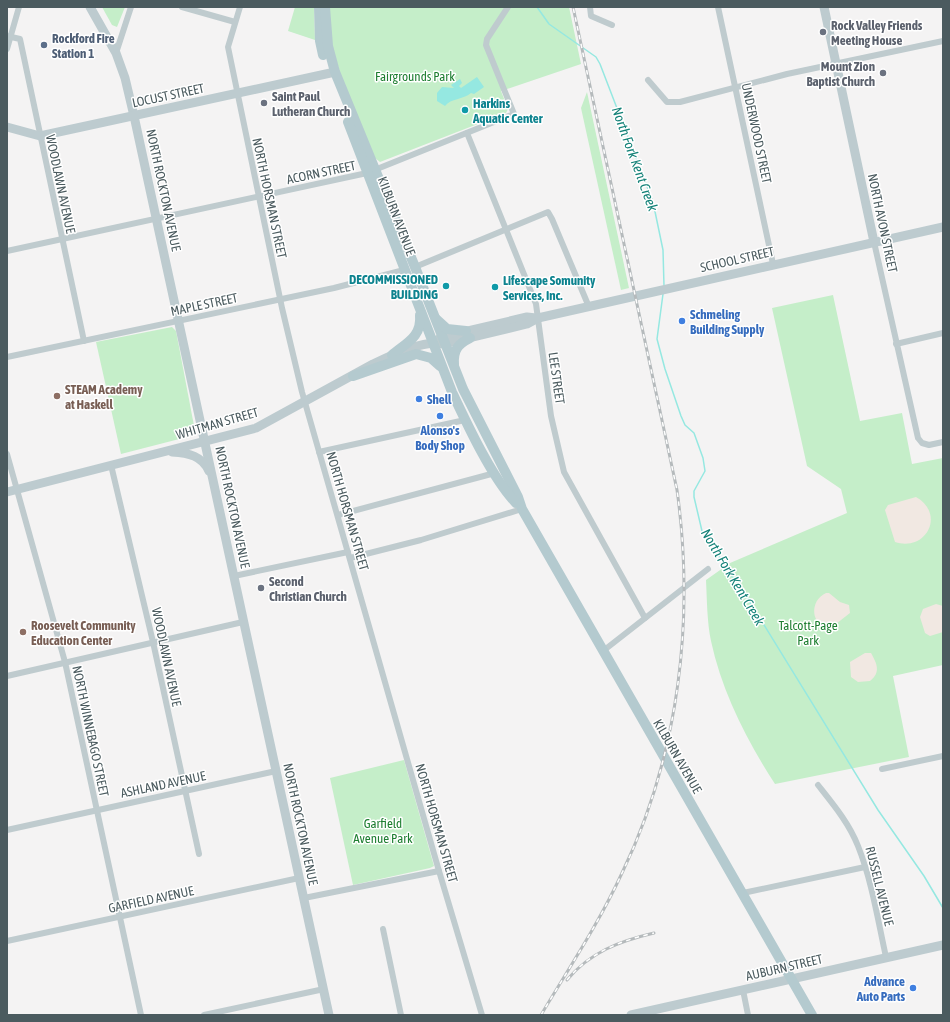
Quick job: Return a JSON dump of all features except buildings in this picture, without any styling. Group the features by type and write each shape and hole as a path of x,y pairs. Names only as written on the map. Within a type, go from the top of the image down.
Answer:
{"main road":[{"name":"NORTH ROCKTON AVENUE","path":"90,7 116,53 126,78 329,1015"},
{"name":"KILBURN AVENUE","path":"319,7 320,41 371,172 404,270 420,309 440,341 454,368 463,389 518,497 522,509"},
{"name":"KILBURN AVENUE","path":"325,7 332,73"},
{"name":"NORTH AVON STREET","path":"824,7 874,242"},
{"name":"LOCUST STREET","path":"7,127 40,136 332,73"},
{"name":"KILBURN AVENUE","path":"371,172 415,267 434,316 440,341 443,369 465,420 495,473 522,509 812,1015"},
{"name":"SCHOOL STREET","path":"440,341 527,317 538,318 943,227"},
{"path":"392,355 418,331 421,323 420,309"},
{"path":"434,316 446,329 468,334 455,350 454,368"},
{"name":"WHITMAN STREET","path":"7,492 256,428 392,355 440,341"},
{"path":"354,376 416,354 431,358 443,369"},
{"path":"165,451 182,452 200,459 205,463 214,480"},
{"name":"AUBURN STREET","path":"631,1015 657,1012 743,990 943,945"}],"street":[{"path":"7,49 9,36 19,7"},
{"path":"116,53 131,7"},
{"path":"182,7 235,22"},
{"name":"NORTH HORSMAN STREET","path":"240,7 228,47 280,299 305,402 319,452 439,871 482,1015"},
{"name":"ACORN STREET","path":"7,251 157,220 371,172 514,114 486,45 487,39 508,7"},
{"path":"590,7 591,16 612,25"},
{"name":"UNDERWOOD STREET","path":"718,7 773,264"},
{"name":"WOODLAWN AVENUE","path":"9,36 20,39 61,240 84,341"},
{"path":"648,80 667,102 672,103 836,64 943,41"},
{"name":"LEE STREET","path":"467,133 536,304 552,416 564,472 645,618"},
{"path":"415,267 548,212 560,236 589,306"},
{"name":"NORTH AVON STREET","path":"874,242 918,438 922,443 930,445 943,442"},
{"name":"MAPLE STREET","path":"7,357 280,299 404,270"},
{"path":"896,344 943,333"},
{"path":"319,452 465,420"},
{"name":"NORTH WINNEBAGO STREET","path":"7,454 65,662 141,1015"},
{"name":"WOODLAWN AVENUE","path":"111,465 154,642 184,791 200,854"},
{"path":"338,515 495,473"},
{"path":"234,576 421,540 522,509"},
{"path":"603,651 708,569"},
{"path":"7,676 244,622"},
{"path":"882,769 943,756"},
{"name":"ASHLAND AVENUE","path":"7,830 276,770"},
{"name":"RUSSELL AVENUE","path":"818,784 844,819 858,846 865,867 886,957"},
{"path":"743,893 865,867"},
{"path":"304,898 439,871"},
{"name":"GARFIELD AVENUE","path":"7,941 299,878"},
{"path":"382,929 401,1015"},
{"path":"204,1015 324,989"},
{"path":"743,990 748,1015"}],"green space":[{"path":"102,7 125,7 117,27 112,25"},
{"path":"295,7 314,7 315,40 288,31"},
{"name":"Fairgrounds Park","path":"329,7 569,7 581,64 501,91 508,109 506,113 380,162 375,158 341,76 332,46"},
{"path":"587,92 629,288 621,290 581,108"},
{"name":"Talcott-Page Park","path":"833,295 860,421 902,413 912,464 943,458 943,665 893,676 909,757 775,784 745,733 722,679 711,641 707,611 706,580 730,563 847,513 841,489 807,466 772,308"},
{"path":"172,327 176,331 195,431 191,436 121,454 96,342"},
{"name":"Garfield Avenue Park","path":"404,760 434,866 353,885 330,778"}],"sand":[{"path":"916,497 925,504 930,513 931,521 928,530 923,537 916,542 906,544 895,542 885,510 888,505"},
{"path":"826,593 829,593 840,602 849,605 850,613 832,627 820,624 814,614 816,602"},
{"path":"936,604 943,606 943,632 930,636 925,633 920,617 923,609"},
{"path":"865,653 871,653 876,664 877,671 870,681 858,682 851,677 850,662"}],"water":[{"path":"477,77 484,87 474,94 471,93 448,103 445,106 437,101 437,93 442,87 454,88 451,85 460,79 462,83 459,86 461,88"}],"waterway":[{"name":"North Fork Kent Creek","path":"537,7 549,24 596,57 600,64 653,202 663,250 664,286"},
{"name":"North Fork Kent Creek","path":"663,294 657,339 665,369 681,416 685,425 694,433 703,458 705,471 694,491 702,531 753,607 878,810 924,876 943,908"}],"railway":[{"path":"541,1015 604,910 641,828 657,782 669,734 678,686 683,637 684,588 682,539 677,490 573,7"},
{"path":"567,980 586,962 606,949 629,940 654,933"}],"place":[{"name":"Rock Valley Friends Meeting House","path":"823,32"},
{"name":"Rockford Fire Station 1","path":"44,45"},
{"name":"Mount Zion Baptist Church","path":"883,73"},
{"name":"Saint Paul Lutheran Church","path":"264,103"},
{"name":"Harkins Aquatic Center","path":"465,110"},
{"name":"DECOMMISSIONED BUILDING","path":"446,286"},
{"name":"Lifescape Somunity Services, Inc.","path":"495,287"},
{"name":"Schmeling Building Supply","path":"682,321"},
{"name":"STEAM Academy at Haskell","path":"57,396"},
{"name":"Shell","path":"419,399"},
{"name":"Alonso's Body Shop","path":"440,416"},
{"name":"Second Christian Church","path":"261,588"},
{"name":"Roosevelt Community Education Center","path":"23,632"},
{"name":"Advance Auto Parts","path":"913,988"}]}
